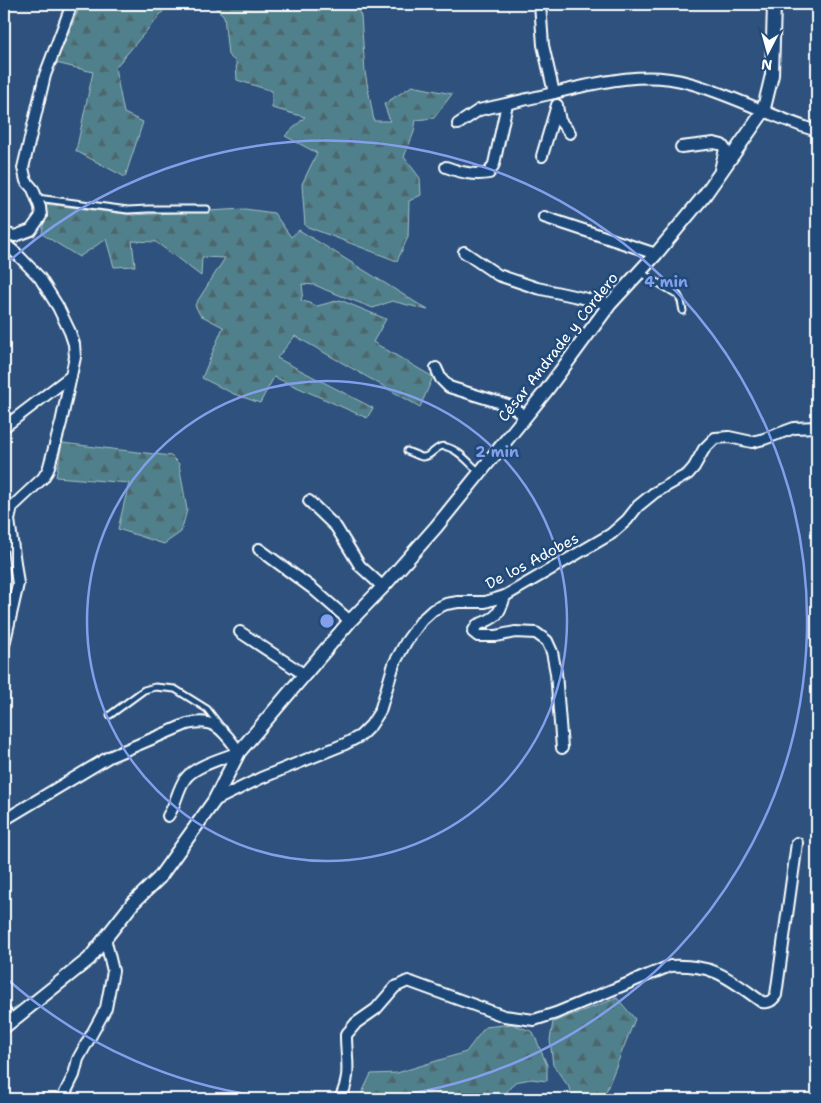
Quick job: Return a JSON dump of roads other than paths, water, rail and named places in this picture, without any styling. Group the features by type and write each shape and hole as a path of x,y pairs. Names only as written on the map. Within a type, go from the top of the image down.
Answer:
{"street":[{"path":"4,233 15,236 31,230 41,216 40,207 33,189 26,181 23,168 45,74 72,4"},
{"path":"540,4 543,45 558,92 557,105 542,156"},
{"name":"César Andrade y Cordero","path":"7,1020 89,959 133,903 159,878 214,801 239,752 350,621 436,527 526,416 610,304 656,254 704,196 764,112 772,75 774,4"},
{"path":"458,124 479,110 616,80 653,78 688,82 792,124 817,131"},
{"path":"446,167 463,173 489,173 494,164 507,104"},
{"path":"557,105 560,121 570,133"},
{"path":"681,147 714,143 722,145 725,149 719,174"},
{"path":"544,216 656,254"},
{"path":"4,243 40,278 58,307 74,344 75,356 61,423 48,470 43,478 12,507 9,520 18,584 4,645"},
{"path":"464,252 498,275 537,288 610,304"},
{"path":"436,368 441,379 449,387 511,406 526,416"},
{"path":"4,427 71,376"},
{"name":"De los Adobes","path":"214,801 261,778 345,744 360,736 371,725 380,711 394,664 406,642 422,620 433,610 446,604 485,602 505,596 611,534 627,520 638,506 654,493 688,474 704,449 716,438 729,437 752,442 794,428 817,427"},
{"path":"309,501 336,527 360,566 383,587"},
{"path":"259,549 312,588 350,621"},
{"path":"505,596 497,615 493,619 477,625 473,632 478,636 485,637 515,632 536,633 547,641 552,652 556,673 562,748"},
{"path":"240,632 305,675"},
{"path":"4,820 109,757 187,724 199,721 210,723 226,735 239,752 199,769 186,778 174,807 168,816"},
{"path":"340,1099 347,1081 346,1035 356,1023 376,1009 395,987 408,981 504,1016 534,1020 670,966 684,965 720,973 762,1002 773,1000 776,995 784,948 797,843"},
{"path":"62,1099 74,1075 78,1059 106,1008 113,971 105,938"}],"lane":[{"path":"36,198 128,210 207,209"},
{"path":"639,272 678,295 682,311"},
{"path":"407,451 424,457 438,447 447,446 480,472"},
{"path":"110,715 144,690 155,687 175,689 207,709 226,735"}]}
